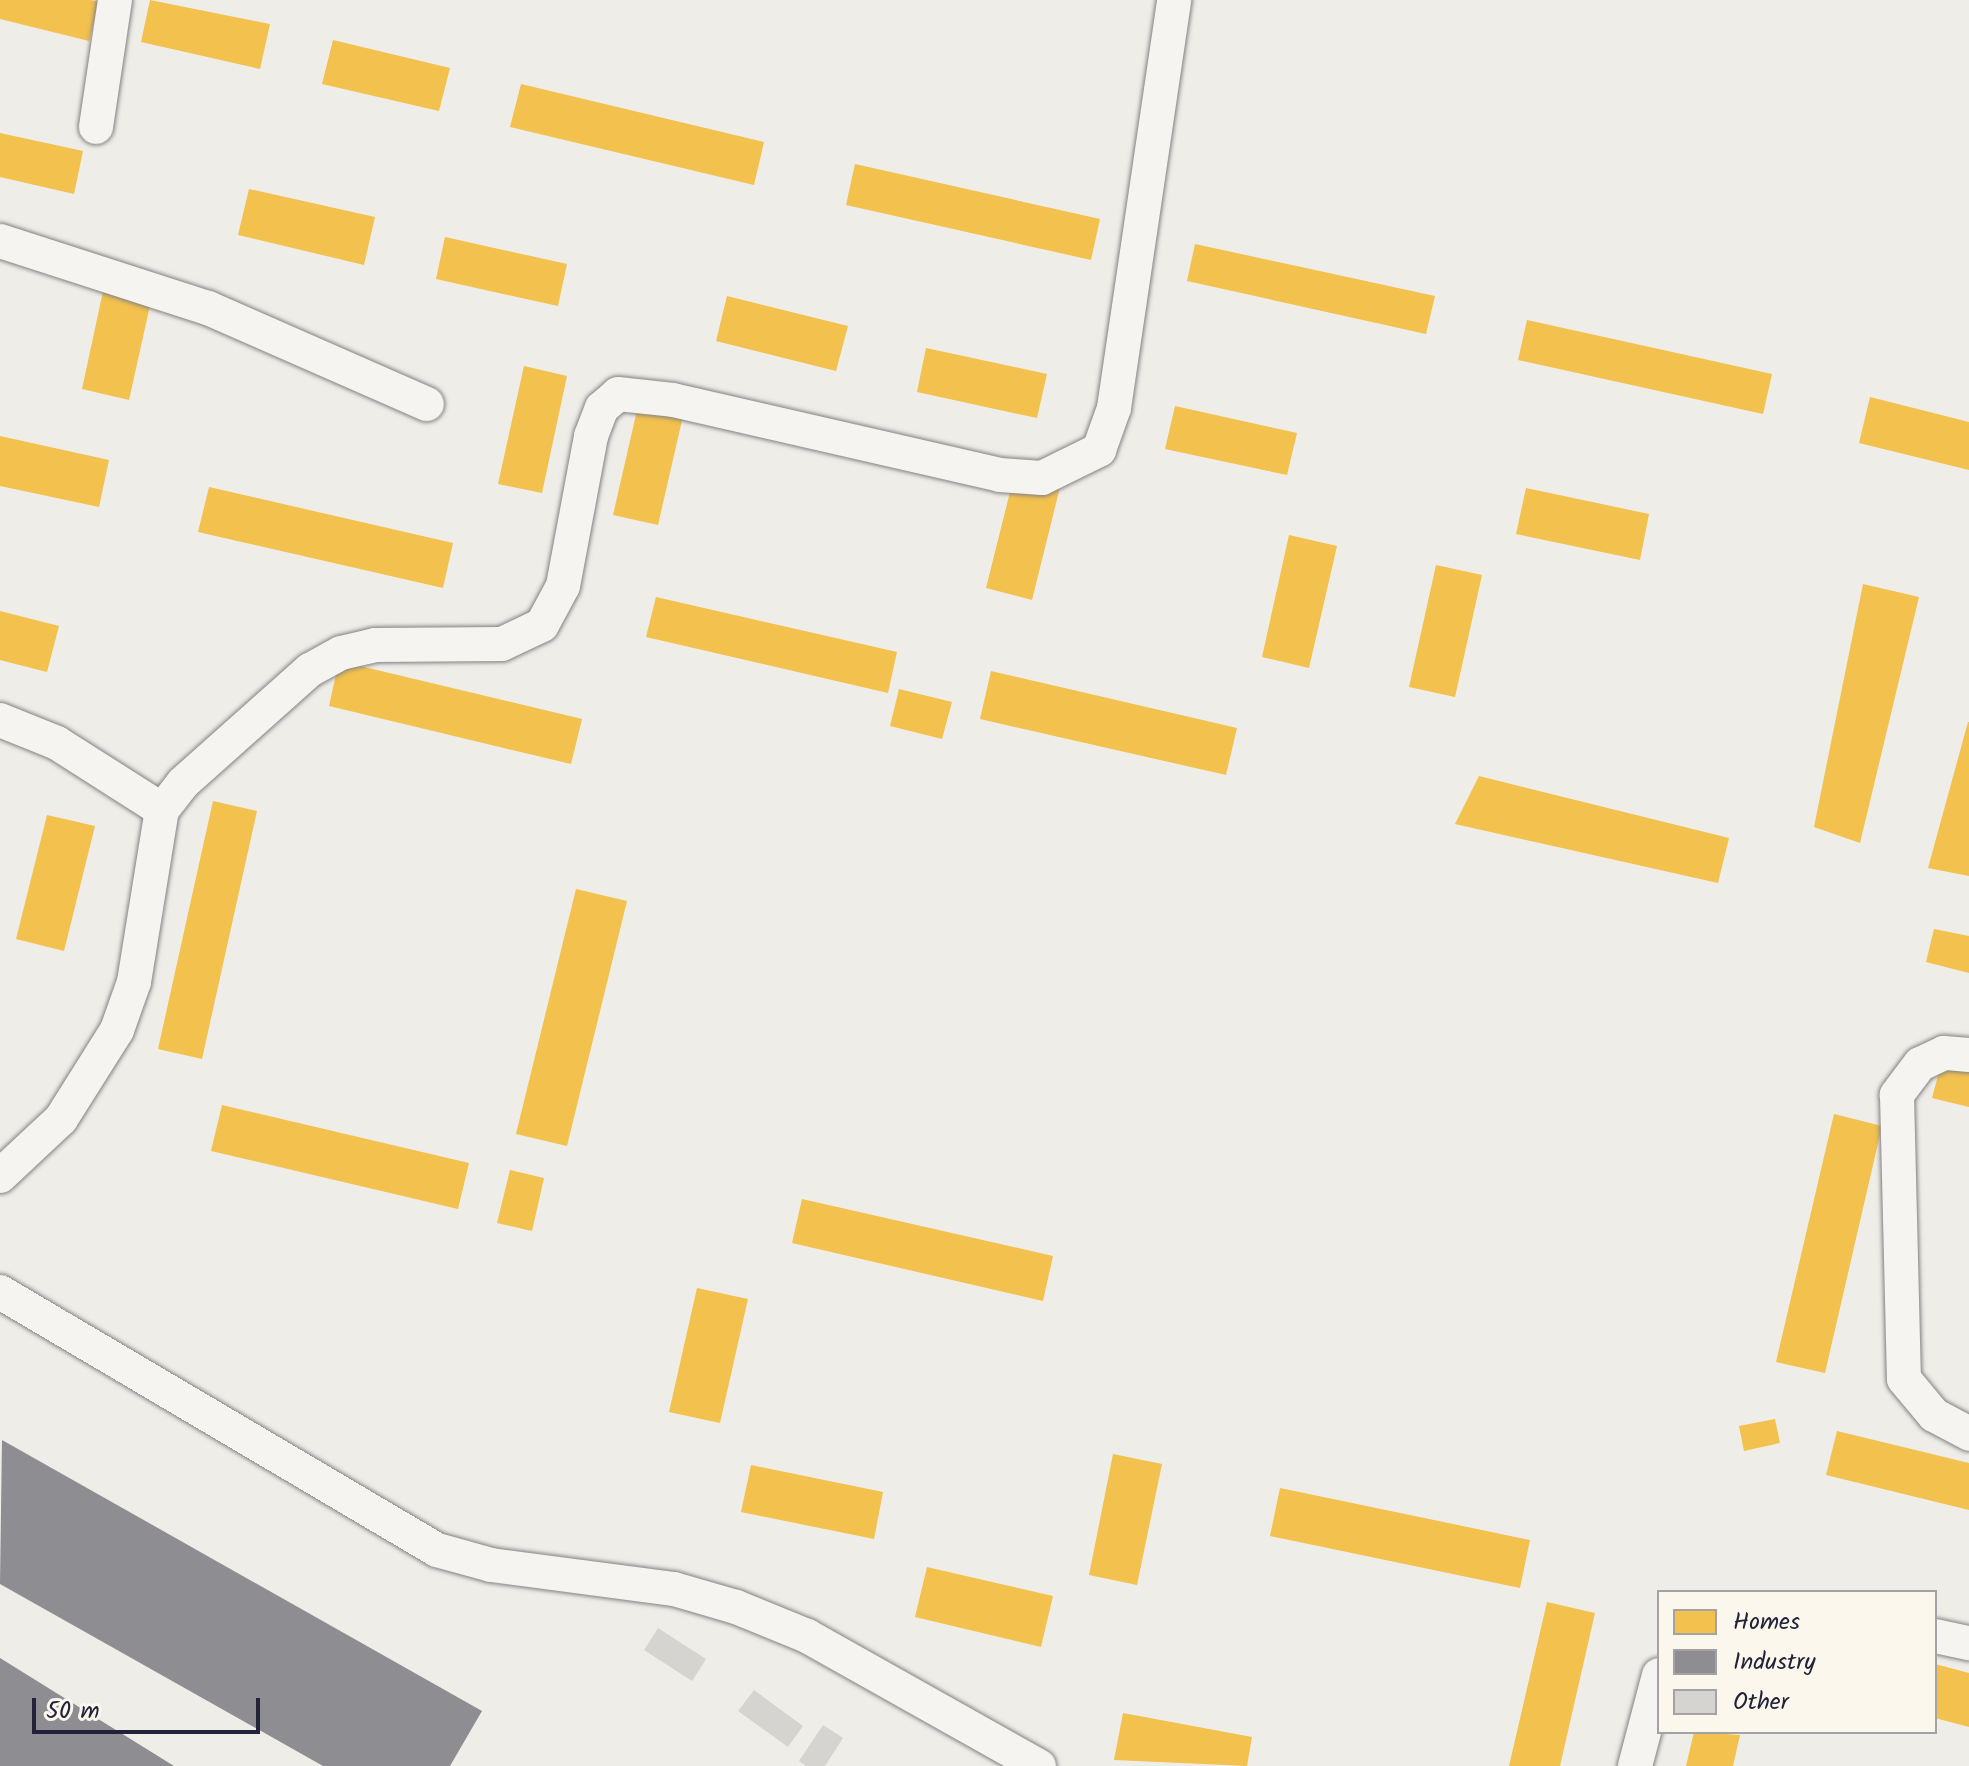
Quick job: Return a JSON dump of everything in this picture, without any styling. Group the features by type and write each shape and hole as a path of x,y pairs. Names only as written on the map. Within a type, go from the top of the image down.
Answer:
{"street":[{"path":"96,127 115,0"},
{"path":"0,1176 61,1119 117,1030 134,982 162,810 235,735 341,653 375,645 502,644 542,625 563,586 591,436 602,408 618,394 673,400 1000,475 1042,478 1099,450 1114,408 1174,0"},
{"path":"0,241 208,308 427,404"},
{"path":"0,720 57,743 162,810"},
{"path":"1969,1055 1944,1053 1920,1064 1897,1095 1904,1379 1934,1415 1969,1434"},
{"path":"0,1292 437,1550 491,1565 674,1589 736,1607 807,1636 1039,1766"},
{"path":"1937,1636 1969,1643"},
{"path":"1635,1766 1657,1683"}],"building: Homes":[{"path":"0,0 99,2 89,41 0,19"},
{"path":"150,0 270,24 260,69 141,42"},
{"path":"333,40 450,68 439,111 322,84"},
{"path":"521,84 764,142 754,185 510,127"},
{"path":"0,133 83,151 74,194 0,177"},
{"path":"855,164 1100,219 1091,260 846,205"},
{"path":"249,189 375,217 364,265 238,235"},
{"path":"445,237 567,264 558,306 436,279"},
{"path":"1195,244 1435,296 1426,334 1187,281"},
{"path":"105,282 153,292 129,400 82,389"},
{"path":"727,296 848,326 836,371 716,341"},
{"path":"1527,320 1772,374 1763,414 1518,360"},
{"path":"926,348 1047,374 1037,418 917,392"},
{"path":"524,366 567,376 542,493 498,484"},
{"path":"1870,397 1969,422 1969,470 1859,443"},
{"path":"638,406 683,416 658,525 613,515"},
{"path":"1175,406 1297,433 1287,475 1165,449"},
{"path":"0,436 109,460 99,507 0,486"},
{"path":"1018,460 1064,471 1032,600 986,588"},
{"path":"209,487 453,543 443,588 198,532"},
{"path":"1526,488 1649,514 1640,560 1516,534"},
{"path":"1289,535 1337,546 1309,668 1262,657"},
{"path":"1436,565 1482,575 1455,697 1409,687"},
{"path":"1863,584 1919,597 1860,843 1814,827"},
{"path":"656,597 897,652 888,693 646,637"},
{"path":"0,611 59,626 47,672 0,660"},
{"path":"339,661 582,719 571,764 329,706"},
{"path":"991,671 1237,728 1226,775 980,719"},
{"path":"899,689 952,702 942,739 890,726"},
{"path":"1969,722 1969,876 1928,868"},
{"path":"1479,776 1729,838 1718,883 1455,824"},
{"path":"213,801 257,811 202,1059 158,1049"},
{"path":"47,815 95,826 64,951 16,939"},
{"path":"576,889 627,901 567,1146 516,1134"},
{"path":"1934,929 1969,936 1969,973 1926,962"},
{"path":"1944,1053 1969,1059 1969,1107 1932,1098"},
{"path":"222,1105 469,1163 458,1209 211,1151"},
{"path":"1834,1114 1882,1126 1825,1373 1776,1362"},
{"path":"510,1170 544,1178 532,1231 497,1223"},
{"path":"802,1199 1053,1256 1043,1301 792,1243"},
{"path":"697,1288 748,1299 720,1423 669,1412"},
{"path":"1775,1419 1780,1443 1744,1451 1739,1426"},
{"path":"1837,1431 1969,1463 1969,1510 1826,1475"},
{"path":"1113,1454 1162,1464 1137,1585 1089,1575"},
{"path":"751,1465 883,1492 874,1539 741,1512"},
{"path":"1280,1488 1530,1540 1520,1588 1270,1536"},
{"path":"927,1567 1053,1596 1041,1647 915,1617"},
{"path":"1547,1602 1595,1613 1560,1766 1509,1766"},
{"path":"1937,1665 1969,1673 1969,1727 1937,1719"},
{"path":"1123,1713 1252,1737 1247,1766 1114,1760"},
{"path":"1694,1734 1740,1735 1733,1766 1686,1766"}],"building: Industry":[{"path":"2,1440 482,1711 450,1766 323,1766 0,1584"},
{"path":"0,1658 174,1766 0,1766"}],"building: Other":[{"path":"658,1628 706,1659 692,1681 644,1650"},
{"path":"754,1690 803,1726 788,1747 738,1711"},
{"path":"823,1725 843,1738 825,1766 806,1766 799,1761"}]}
